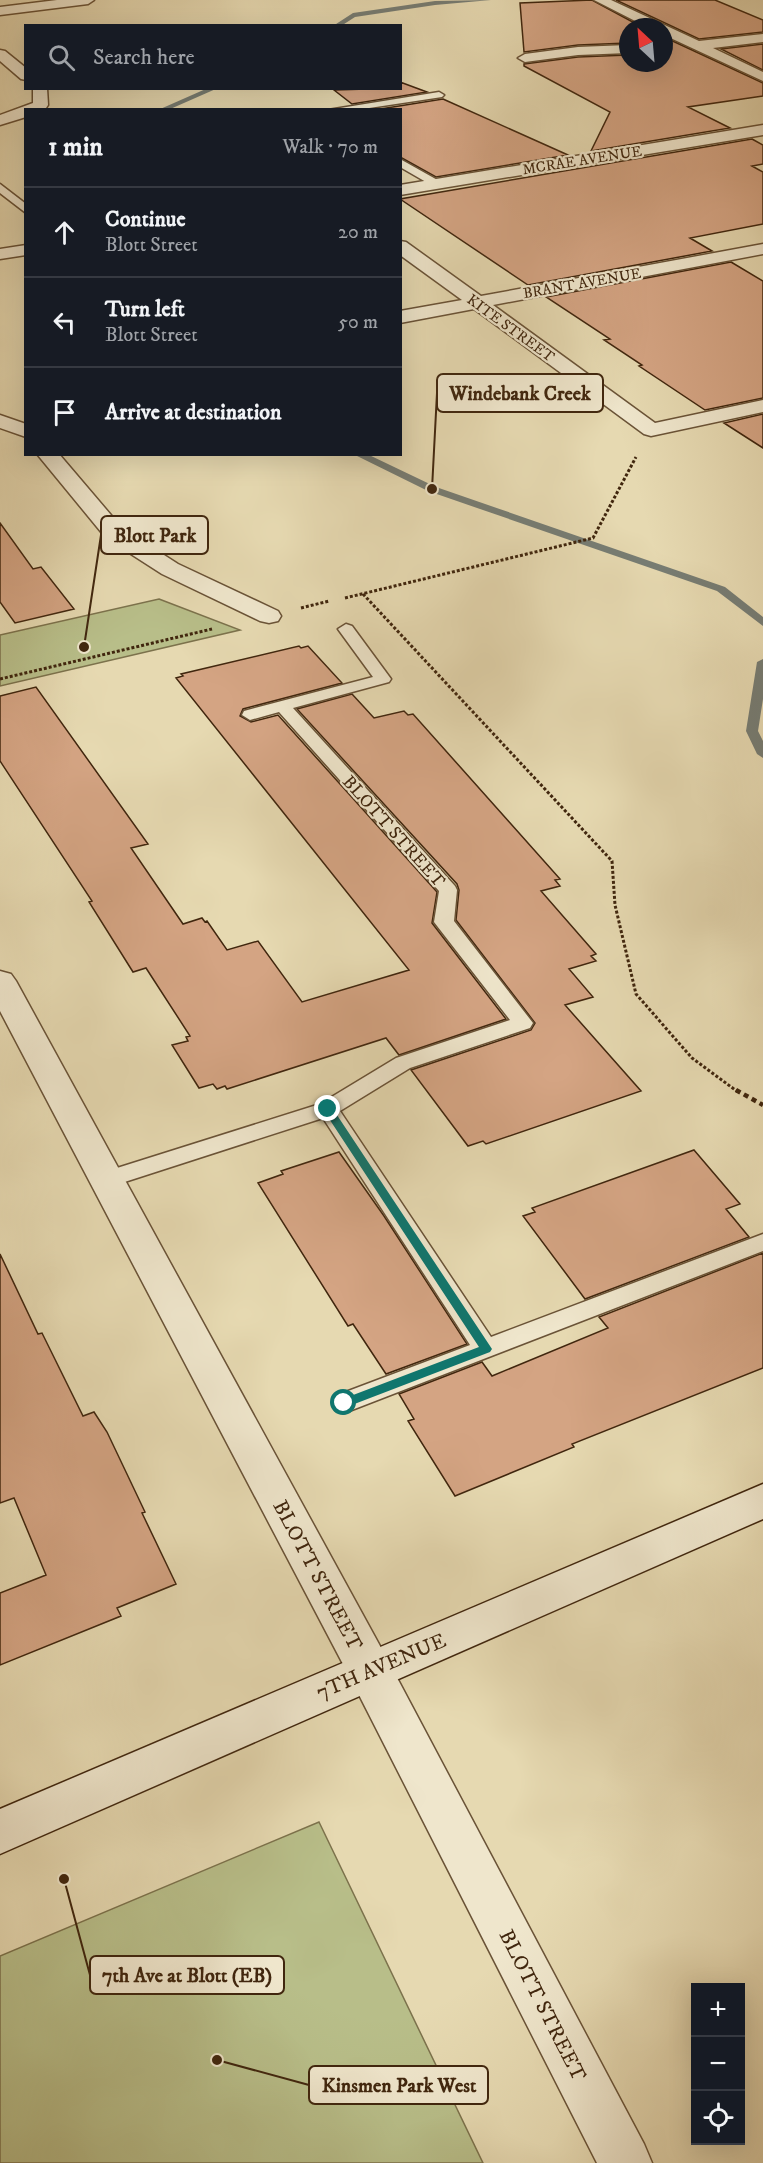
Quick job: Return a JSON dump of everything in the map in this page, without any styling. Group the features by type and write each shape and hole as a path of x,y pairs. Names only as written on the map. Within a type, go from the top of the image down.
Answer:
{"street":[{"path":"0,10 88,0"},
{"path":"600,0 639,18"},
{"path":"673,34 763,77"},
{"path":"673,47 700,46 763,38"},
{"path":"525,58 578,51 619,49"},
{"path":"0,54 24,74"},
{"path":"36,107 40,90"},
{"path":"0,120 24,113"},
{"name":"MCRAE AVENUE","path":"402,190 763,130"},
{"name":"KITE STREET","path":"402,247 651,430"},
{"name":"BRANT AVENUE","path":"402,316 763,249"},
{"path":"0,254 24,250"},
{"path":"651,430 763,406"},
{"path":"0,421 24,430"},
{"path":"48,456 114,533 170,569 268,616"},
{"name":"BLOTT STREET","path":"0,981 369,1671 625,2163"},
{"name":"7TH AVENUE","path":"0,1832 763,1501"}],"lane":[{"path":"346,108 439,95"},
{"path":"402,163 436,184"},
{"path":"0,187 24,208"},
{"path":"250,715 383,679 346,629"},
{"name":"BLOTT STREET","path":"106,1180 328,1109 403,1063 523,1023 444,922 448,890 282,706"},
{"path":"328,1109 486,1349"},
{"path":"344,1403 763,1242"}],"path":[{"path":"341,598 593,538 651,430"},
{"path":"362,593 612,861 615,905 636,994 692,1058 747,1098 763,1104"},
{"path":"0,679 331,601"}],"green space":[{"path":"159,599 240,630 0,686 0,635"},
{"path":"319,1822 483,2163 0,2163 0,1956"}],"building":[{"path":"592,0 625,18 619,18 619,43 578,45 524,52 520,3"},
{"path":"616,0 715,0 763,20 763,32 699,39 673,27 673,18 654,18"},
{"path":"673,41 763,83 763,96 688,107 730,128 591,151 610,112 524,66 524,64 578,57 619,55 619,72 673,72"},
{"path":"763,44 763,70 721,49"},
{"path":"402,83 427,92 352,104 334,90 402,90"},
{"path":"443,99 568,155 436,177 402,158 402,108 387,108"},
{"path":"752,139 763,145 763,164 752,166 763,172 763,224 690,238 712,251 528,285 402,199"},
{"path":"731,262 763,281 763,398 705,410 604,340 610,339 546,297"},
{"path":"763,414 763,448 724,423"},
{"path":"0,523 33,569 41,567 74,609 15,623 0,602"},
{"path":"299,646 301,648 308,646 342,683 243,709 240,716 251,722 278,715 437,892 432,923 506,1019 399,1055 386,1038 227,1089 225,1086 217,1089 213,1084 199,1088 172,1045 188,1041 186,1037 190,1036 146,968 133,972 89,902 92,901 0,761 0,696 36,687 148,844 131,848 183,924 202,918 205,922 207,921 227,950 258,941 302,1002 409,970 176,678 183,676 181,674"},
{"path":"352,694 374,718 404,711 408,715 413,714 560,879 555,880 560,886 541,891 596,954 591,956 596,961 569,969 593,997 565,1005 641,1091 486,1144 483,1141 468,1146 411,1070 531,1030 535,1023 456,920 459,890 457,884 297,709"},
{"path":"694,1150 740,1204 726,1209 749,1237 585,1299 523,1216 535,1212 532,1208"},
{"path":"339,1152 384,1216 467,1344 386,1374 353,1324 348,1326 258,1183 283,1174 281,1171"},
{"path":"763,1253 763,1368 572,1444 574,1447 455,1496 408,1421 414,1419 399,1394 482,1362 492,1376 608,1328 599,1317"},
{"path":"0,1254 38,1334 42,1333 83,1416 94,1412 107,1432 176,1584 117,1608 121,1616 0,1665 0,1593 46,1575 14,1498 0,1503"}],"waterway":[{"path":"339,24 353,15 435,3 488,0"},
{"path":"166,108 210,90"},
{"path":"362,456 432,489 721,589 763,623"},
{"path":"763,662 752,731 763,754"}],"place":[{"name":"Windebank Creek","path":"432,489"},
{"name":"Blott Park","path":"84,647"},
{"name":"7th Ave at Blott (EB)","path":"64,1879"},
{"name":"Kinsmen Park West","path":"217,2060"}],"route":[{"path":"328,1109 486,1349 344,1403"}]}
